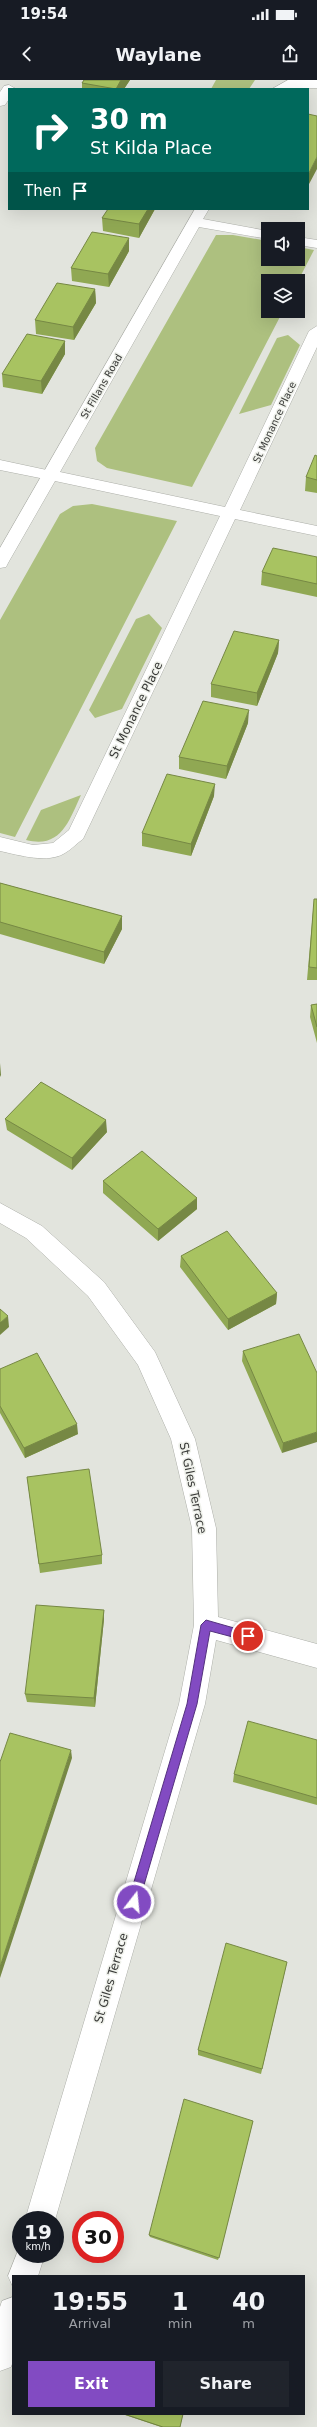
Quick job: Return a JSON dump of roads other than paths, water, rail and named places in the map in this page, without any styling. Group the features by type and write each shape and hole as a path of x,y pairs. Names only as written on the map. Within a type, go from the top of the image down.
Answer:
{"street":[{"path":"10,88 16,80"},
{"path":"284,87 317,84"},
{"path":"0,102 8,90"},
{"path":"199,216 261,233"},
{"name":"St Fillans Road","path":"0,562 199,216"},
{"path":"305,242 317,244"},
{"name":"St Monance Place","path":"0,844 33,852 58,849 76,834 317,331"},
{"path":"0,465 317,531"},
{"name":"St Giles Terrace","path":"0,1212 34,1232 96,1289 147,1359 183,1438 204,1528 206,1625 192,1704 43,2211"},
{"path":"206,1625 317,1656"},
{"path":"24,2275 28,2263"},
{"path":"0,2356 12,2315"}]}
